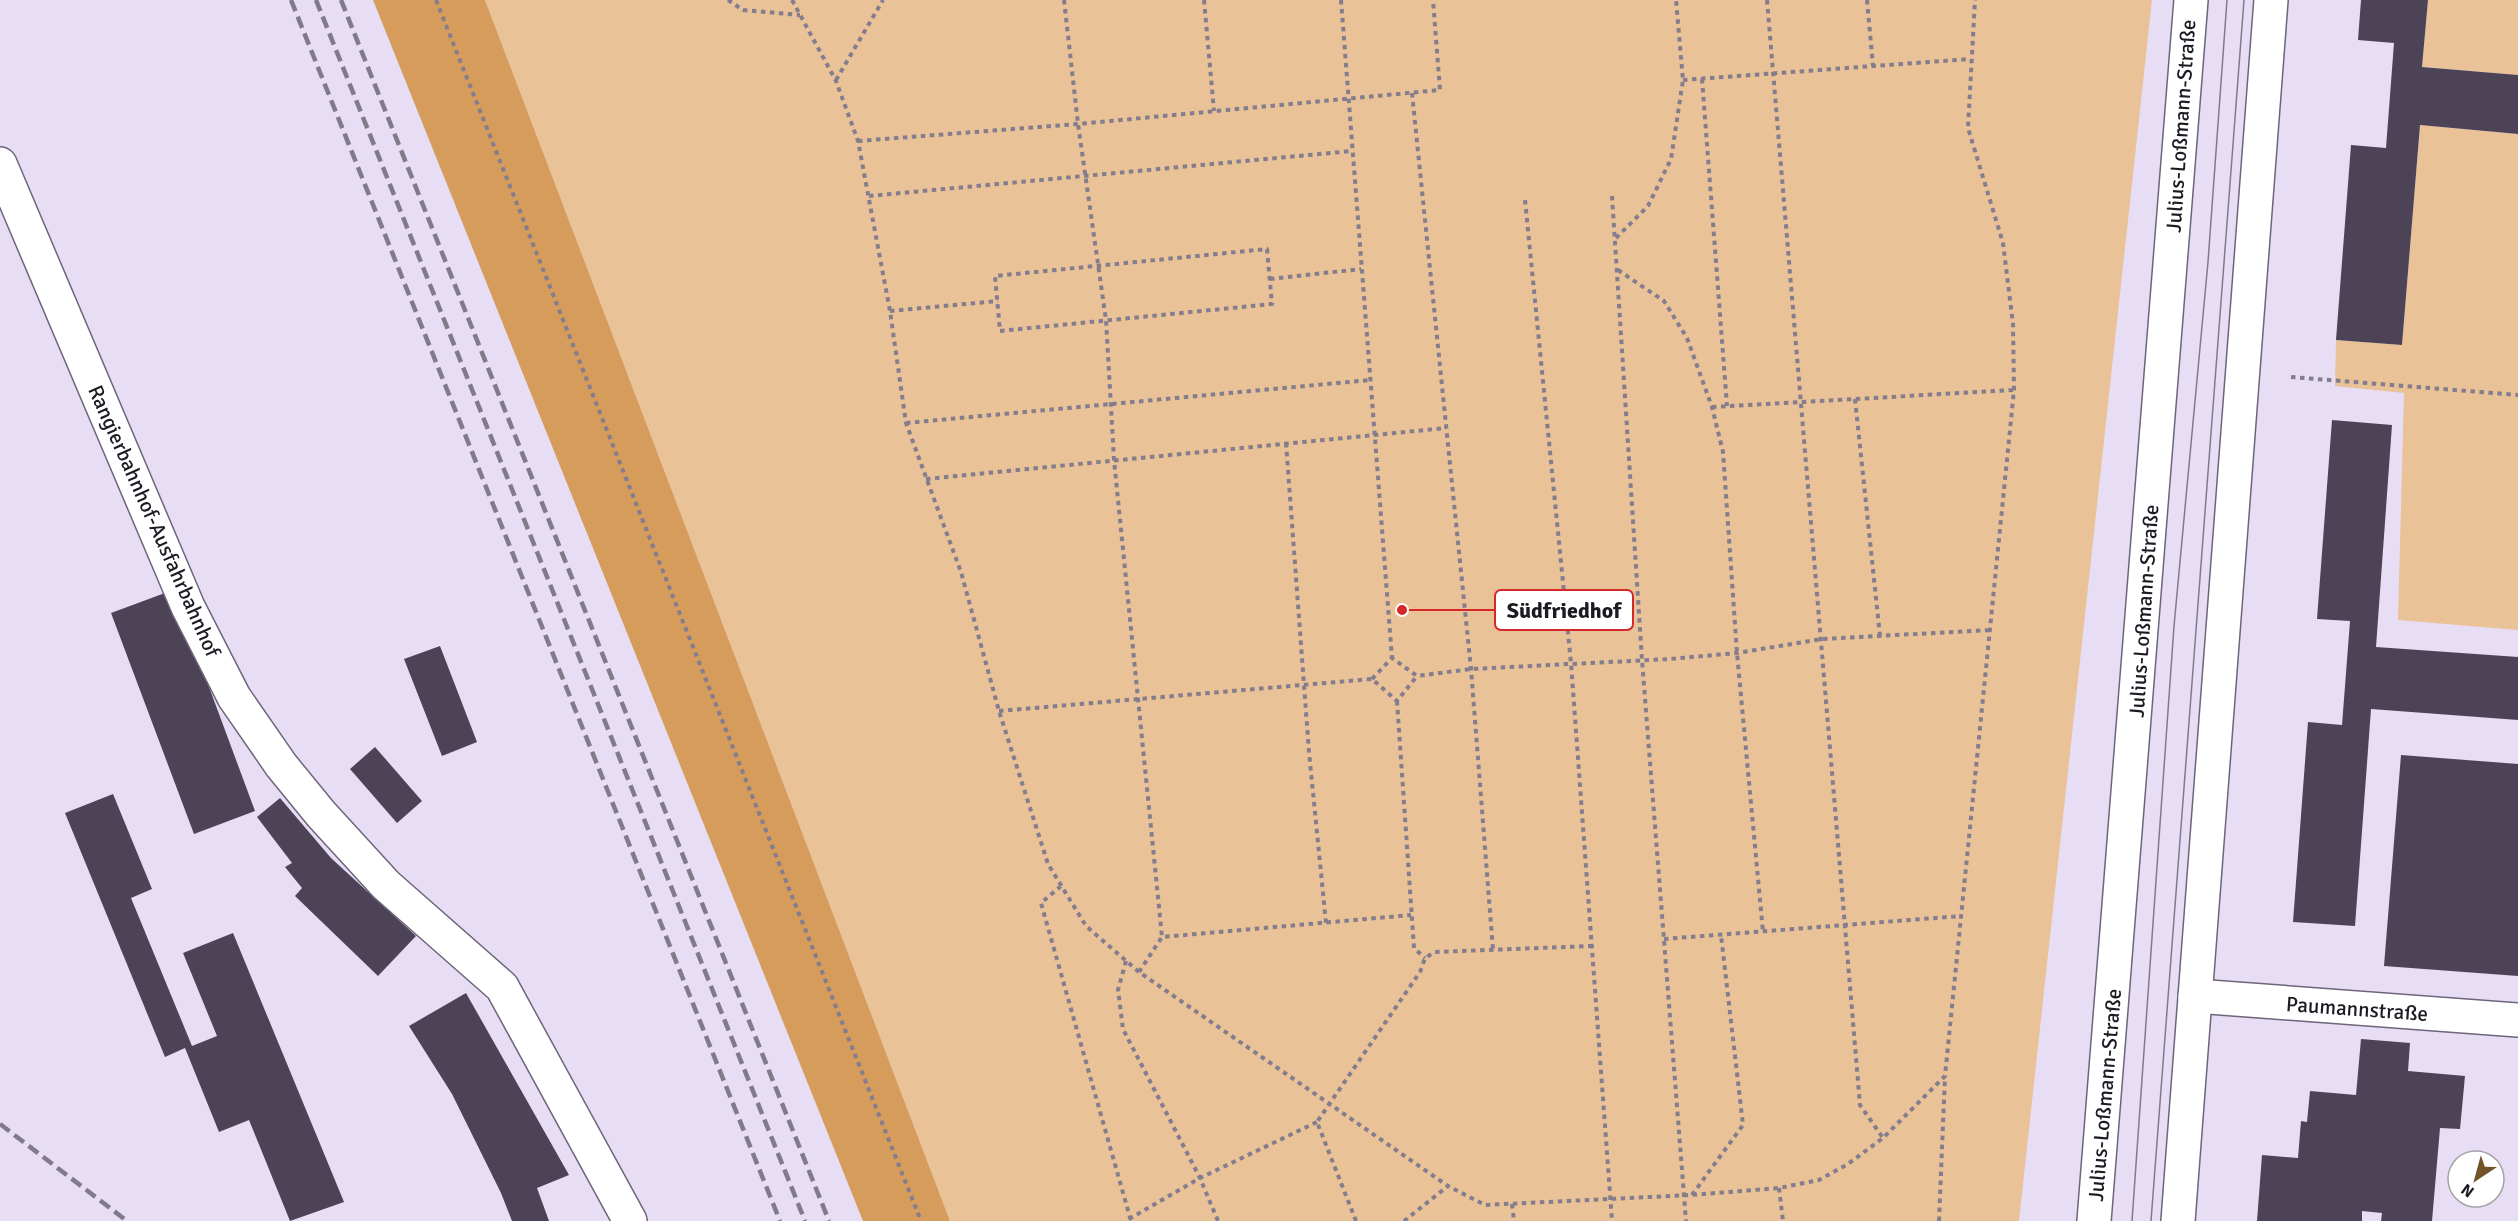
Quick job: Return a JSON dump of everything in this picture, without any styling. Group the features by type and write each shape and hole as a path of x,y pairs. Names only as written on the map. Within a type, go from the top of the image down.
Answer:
{"main road":[{"name":"Julius-Loßmann-Straße","path":"2094,1221 2191,0"},
{"path":"2178,1221 2271,0"},
{"name":"Rangierbahnhof-Ausfahrbahnhof","path":"0,164 188,607 234,697 281,765 371,870 502,987 630,1221"},
{"name":"Paumannstraße","path":"2195,996 2518,1020"}],"path":[{"path":"435,0 921,1221"},
{"path":"728,0 743,10 800,15"},
{"path":"792,0 836,81 858,141 890,311 906,423 961,572 999,711 1048,864 1086,926 1139,972 1448,1186 1485,1205 1684,1196 1779,1188 1819,1180 1848,1164 1883,1138 1945,1076"},
{"path":"836,81 883,0"},
{"path":"1065,0 1078,124 1106,320 1114,460 1140,698 1162,937 1139,972"},
{"path":"1204,0 1214,111"},
{"path":"999,711 1372,678 1392,658 1341,0"},
{"path":"858,141 1078,124 1440,90 1433,0"},
{"path":"1615,238 1648,206 1671,159 1683,80 1676,0"},
{"path":"1767,0 1775,72 1860,1105 1883,1138"},
{"path":"1867,0 1873,66"},
{"path":"1939,1221 1945,1076 2014,390 2013,324 2003,243 1968,128 1975,0"},
{"path":"1683,80 1970,59"},
{"path":"1702,78 1727,406"},
{"path":"1412,93 1471,669 1493,950"},
{"path":"869,196 1352,151"},
{"path":"1612,196 1642,660 1686,1221"},
{"path":"1525,200 1570,663 1612,1221"},
{"path":"1267,249 1269,279 1272,304 1000,331 995,276 1267,249"},
{"path":"1269,279 1361,269"},
{"path":"1617,270 1664,301 1687,338 1712,407 1723,452 1737,652 1763,932"},
{"path":"890,311 998,301"},
{"path":"2291,377 2518,395"},
{"path":"906,423 1370,380"},
{"path":"1712,407 2014,390"},
{"path":"1854,399 1880,636"},
{"path":"927,479 1446,428"},
{"path":"1286,443 1304,684 1326,923"},
{"path":"1392,658 1417,676 1471,669 1642,660 1737,652 1822,639 1990,630"},
{"path":"1417,676 1397,701 1414,948 1425,958"},
{"path":"1372,678 1397,701"},
{"path":"1061,886 1041,903 1130,1220 1200,1178 1317,1122 1420,972 1425,958 1435,952 1591,946"},
{"path":"1162,937 1411,915"},
{"path":"1664,939 1961,916"},
{"path":"1691,1195 1743,1125 1721,935"},
{"path":"1126,961 1118,990 1123,1029 1200,1178 1218,1221"},
{"path":"1317,1122 1356,1221"},
{"path":"1404,1221 1448,1186"},
{"path":"1779,1188 1783,1221"},
{"path":"1512,1204 1514,1221"}],"shaded area":[{"path":"373,0 485,0 950,1221 863,1221"},
{"path":"485,0 2152,0 2019,1221 950,1221"},
{"path":"2428,0 2518,0 2518,75 2422,67"},
{"path":"2420,125 2518,134 2518,630 2398,620 2404,393 2335,386 2336,340 2402,345"}],"building":[{"path":"2361,0 2428,0 2422,67 2518,75 2518,134 2420,125 2402,345 2336,340 2351,145 2386,148 2394,43 2358,40"},
{"path":"2332,420 2392,425 2376,647 2518,657 2518,720 2371,709 2355,926 2293,922 2308,722 2342,725 2350,621 2317,619"},
{"path":"173,590 255,811 194,834 111,613"},
{"path":"440,646 477,742 442,756 404,659"},
{"path":"375,747 422,801 397,823 350,769"},
{"path":"2401,755 2518,764 2518,976 2384,966"},
{"path":"113,794 152,889 131,898 192,1046 217,1036 183,953 233,933 344,1202 290,1221 249,1120 219,1132 185,1048 165,1057 65,813"},
{"path":"280,798 331,858 416,936 378,976 295,896 302,888 285,867 292,863 257,817"},
{"path":"466,993 569,1175 537,1188 549,1221 512,1221 501,1193 452,1094 409,1026"},
{"path":"2361,1039 2410,1043 2408,1071 2465,1076 2460,1129 2440,1128 2432,1221 2381,1221 2382,1213 2362,1211 2362,1221 2257,1221 2262,1155 2298,1158 2301,1121 2307,1122 2310,1091 2356,1095"}],"tram line":[{"path":"2132,1221 2174,626 2208,262 2227,0"},
{"path":"2151,1221 2244,0"}],"railway":[{"path":"291,0 780,1221"},
{"path":"316,0 805,1221"},
{"path":"341,0 829,1221"},
{"path":"0,1124 127,1221"}],"place":[{"name":"Südfriedhof","path":"1402,610"}]}
